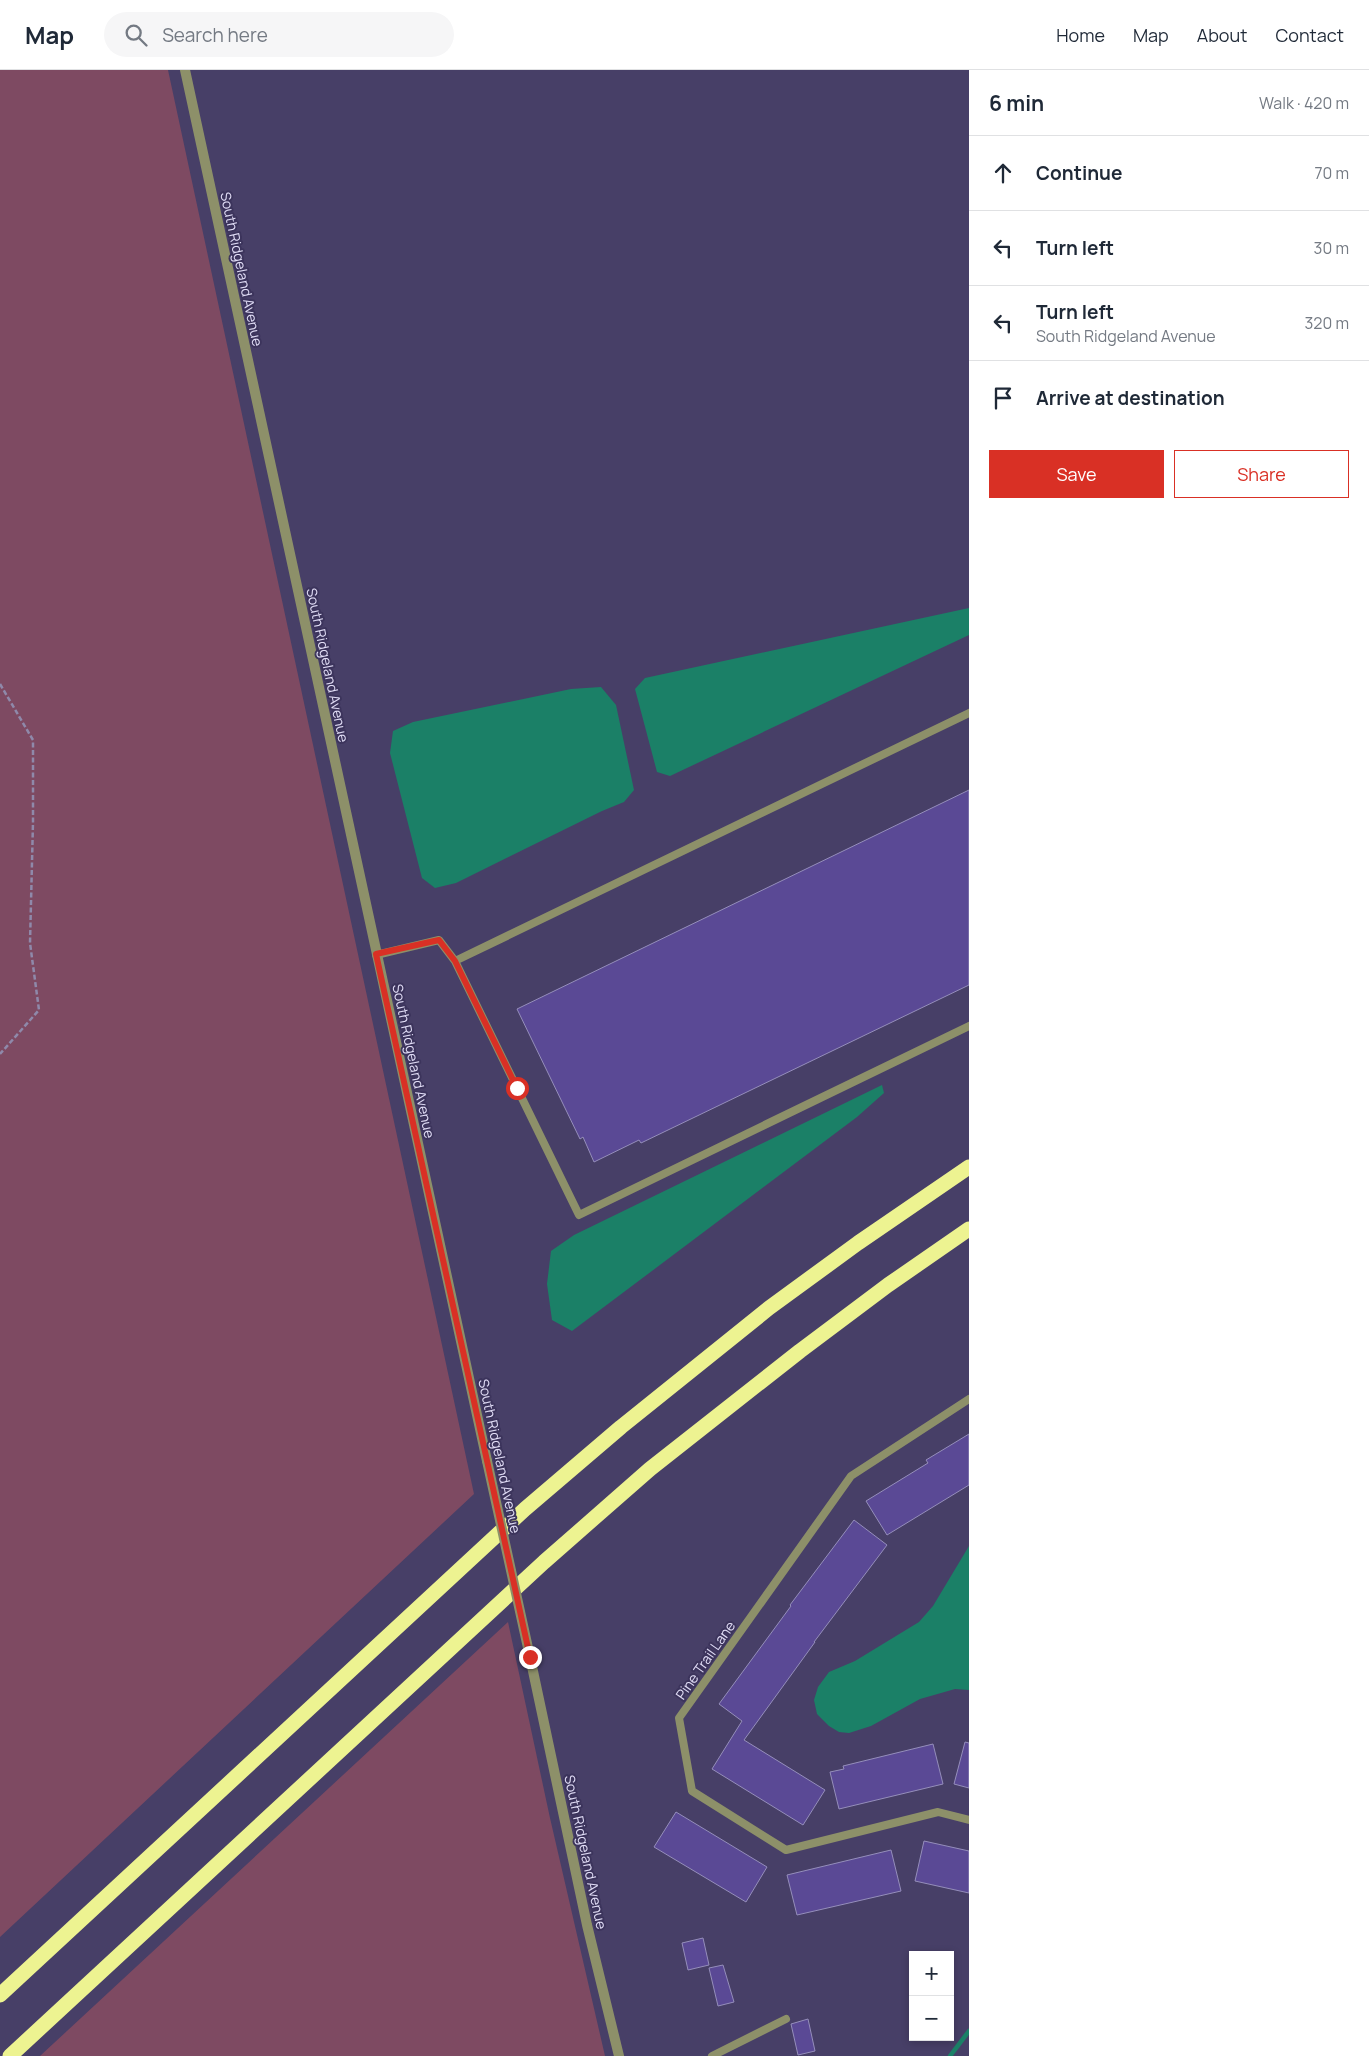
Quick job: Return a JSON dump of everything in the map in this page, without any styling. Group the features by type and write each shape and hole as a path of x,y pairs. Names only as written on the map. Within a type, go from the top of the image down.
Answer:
{"highway":[{"path":"0,1995 525,1509 606,1440 769,1308 858,1243 969,1167"},
{"path":"10,2056 544,1562 650,1469 800,1351 888,1285 969,1229"}],"street":[{"name":"South Ridgeland Avenue","path":"185,70 530,1657 586,1925 619,2056"}],"lane":[{"path":"455,961 969,713"},
{"path":"376,954 439,940 455,961 579,1215 969,1026"},
{"name":"Pine Trail Lane","path":"969,1399 851,1476 679,1718 692,1791 786,1850 938,1812 969,1820"},
{"path":"712,2056 786,2019"}],"path":[{"path":"0,684 32,740 33,822 30,943 39,1010 0,1054"}],"shaded area":[{"path":"0,70 168,70 474,1494 0,1937"},
{"path":"969,608 969,635 670,776 657,772 635,689 645,678"},
{"path":"601,687 616,705 634,790 624,802 456,883 435,888 422,878 390,753 393,731 413,722 571,689"},
{"path":"882,1085 884,1093 857,1117 572,1331 552,1320 547,1284 551,1251 574,1235"},
{"path":"969,1546 969,1690 955,1689 920,1699 871,1726 849,1733 839,1732 829,1726 817,1714 814,1700 818,1687 829,1672 855,1661 919,1622 933,1606"},
{"path":"508,1622 550,1818 605,2056 40,2056"}],"building":[{"path":"969,790 969,985 641,1143 639,1140 594,1162 583,1137 580,1139 517,1009"},
{"path":"969,1434 969,1485 887,1535 866,1501 928,1463 926,1460"},
{"path":"854,1520 887,1545 814,1642 744,1740 825,1790 803,1825 712,1769 742,1721 719,1704"},
{"path":"965,1742 969,1743 969,1788 954,1784"},
{"path":"933,1744 943,1784 839,1809 830,1772 844,1769 843,1766"},
{"path":"676,1812 767,1867 746,1902 654,1847"},
{"path":"924,1841 969,1851 969,1893 915,1881"},
{"path":"891,1850 901,1891 797,1915 787,1875"},
{"path":"703,1938 709,1965 688,1970 682,1943"},
{"path":"723,1965 734,2002 718,2006 709,1968"},
{"path":"808,2019 815,2051 798,2055 791,2024"}],"waterway":[{"path":"950,2056 969,2031"}],"route":[{"path":"517,1088 455,961 439,940 376,954 530,1657"}]}
